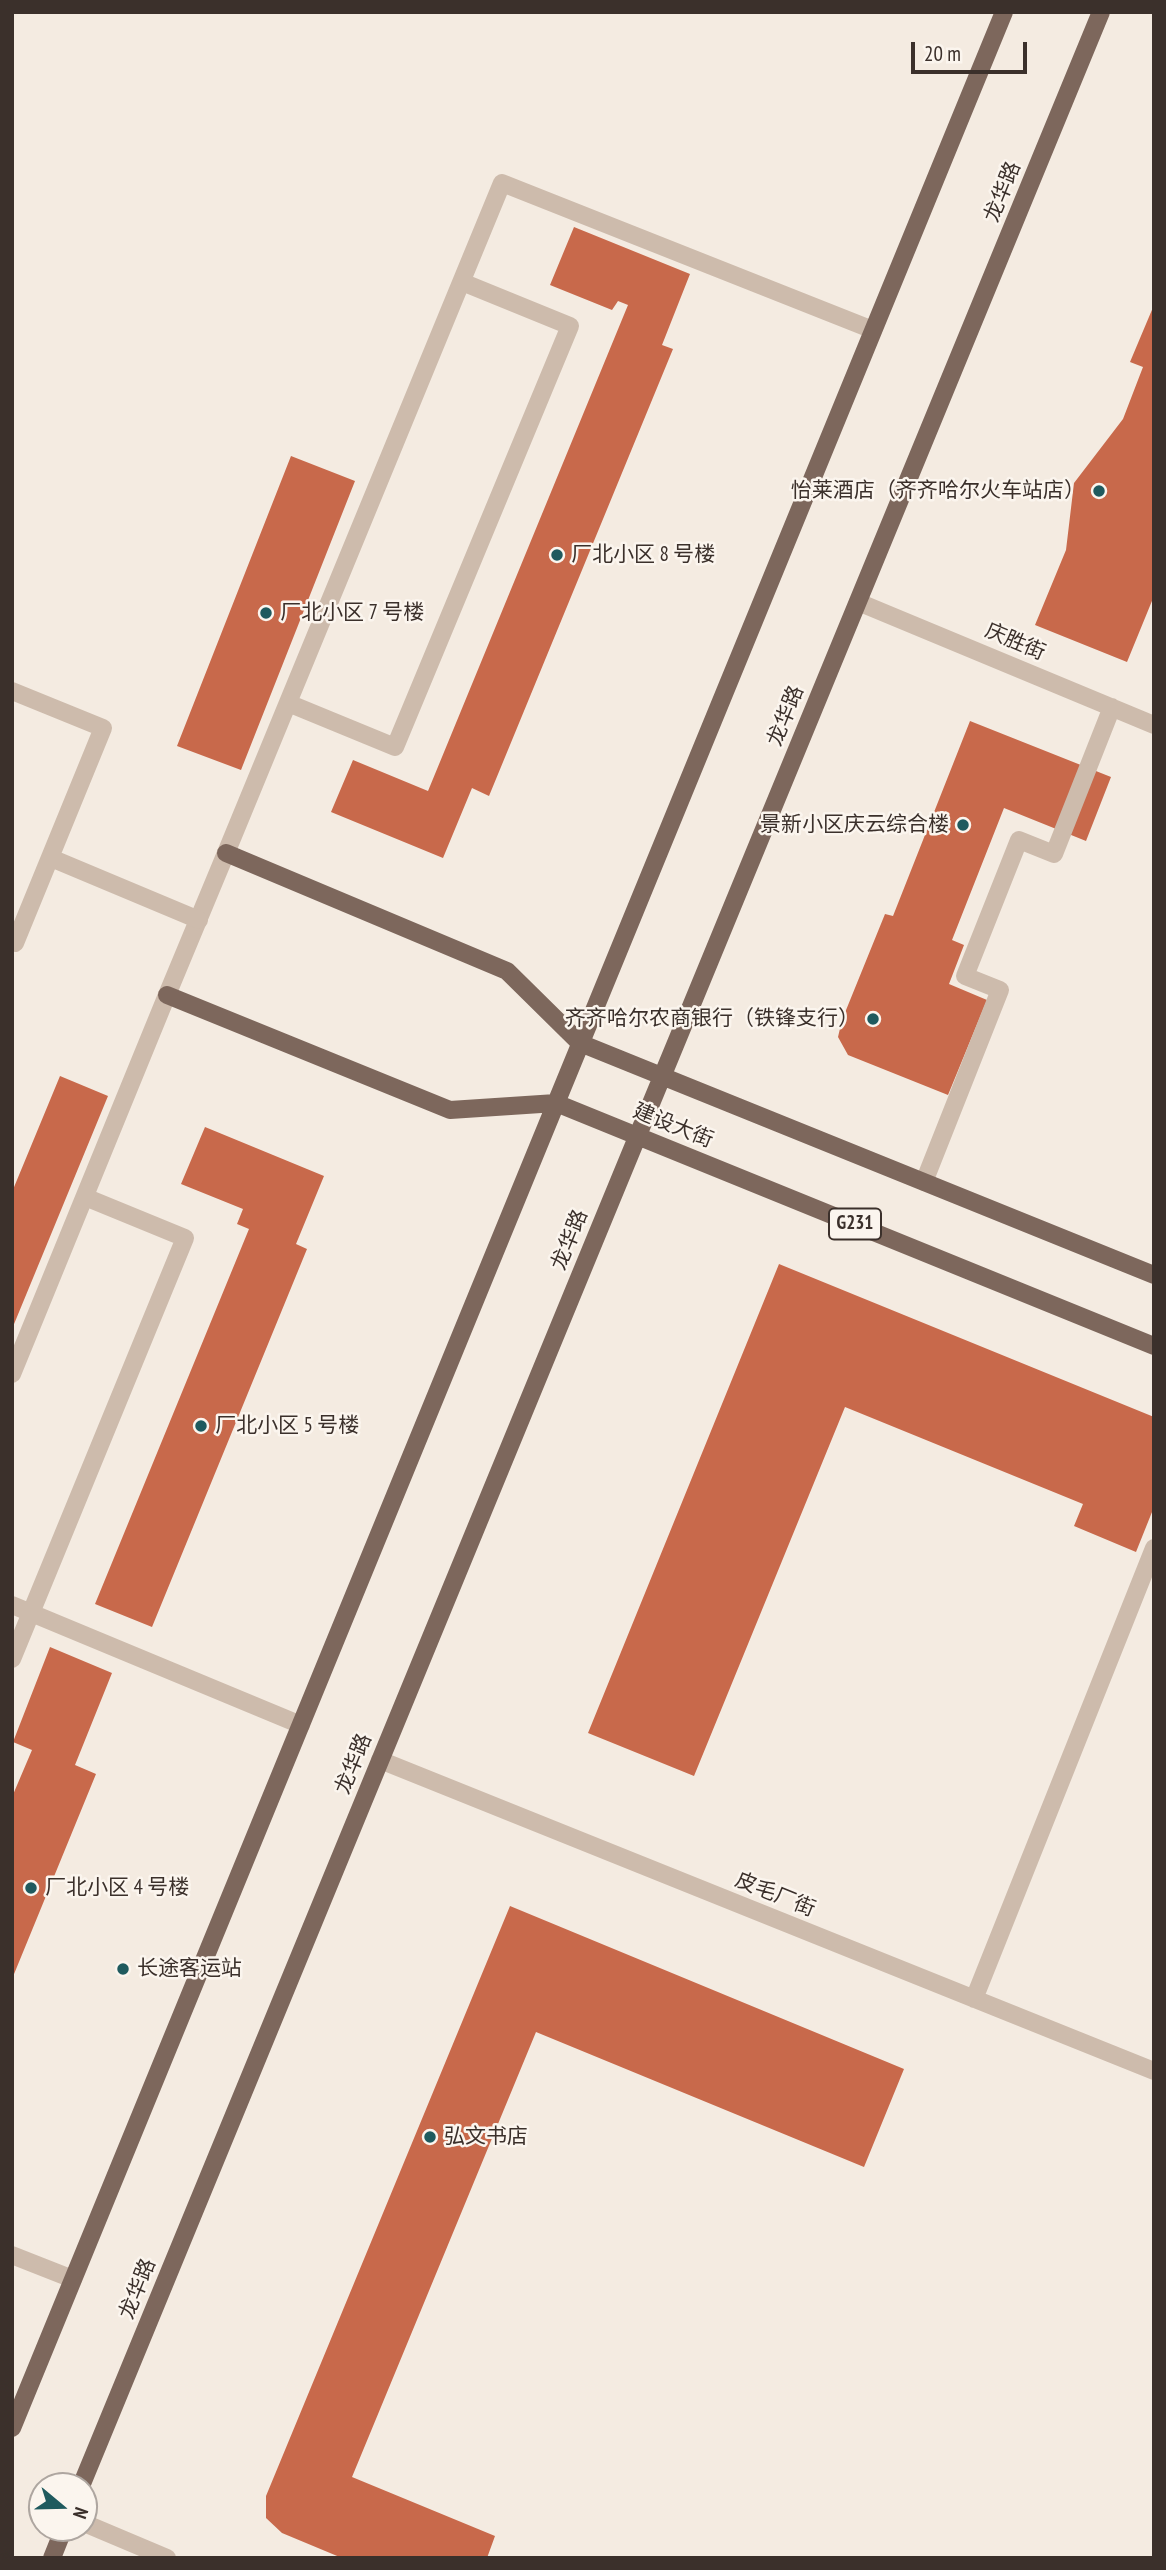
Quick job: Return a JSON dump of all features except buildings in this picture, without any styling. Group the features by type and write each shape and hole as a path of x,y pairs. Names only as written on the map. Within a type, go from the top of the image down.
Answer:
{"main road":[{"path":"12,2428 1003,12"},
{"name":"龙华路","path":"87,2472 1101,12"},
{"name":"建设大街","path":"226,853 508,971 580,1043 1154,1275"},
{"name":"建设大街","path":"167,995 450,1110 556,1103 1154,1346"}],"street":[{"path":"12,1374 502,183 873,330"},
{"path":"288,703 395,747 570,326 462,282"},
{"name":"庆胜街","path":"858,602 1154,725"},
{"path":"12,691 103,728 15,943 12,942"},
{"path":"924,1182 1000,990 965,976 1019,840 1054,854 1112,708"},
{"path":"51,858 198,920"},
{"path":"12,1659 186,1238 85,1197"},
{"path":"974,1999 1154,1548"},
{"path":"12,1605 301,1725"},
{"name":"皮毛厂街","path":"380,1760 1154,2071"},
{"path":"12,2255 73,2279"},
{"path":"98,2529 167,2558"}],"place":[{"name":"怡莱酒店（齐齐哈尔火车站店）","path":"1099,491"},
{"name":"厂北小区 8 号楼","path":"557,555"},
{"name":"厂北小区 7 号楼","path":"266,613"},
{"name":"景新小区庆云综合楼","path":"963,825"},
{"name":"齐齐哈尔农商银行（铁锋支行）","path":"873,1019"},
{"name":"厂北小区 5 号楼","path":"201,1426"},
{"name":"厂北小区 4 号楼","path":"31,1888"},
{"name":"长途客运站","path":"123,1969"},
{"name":"弘文书店","path":"430,2137"}]}
